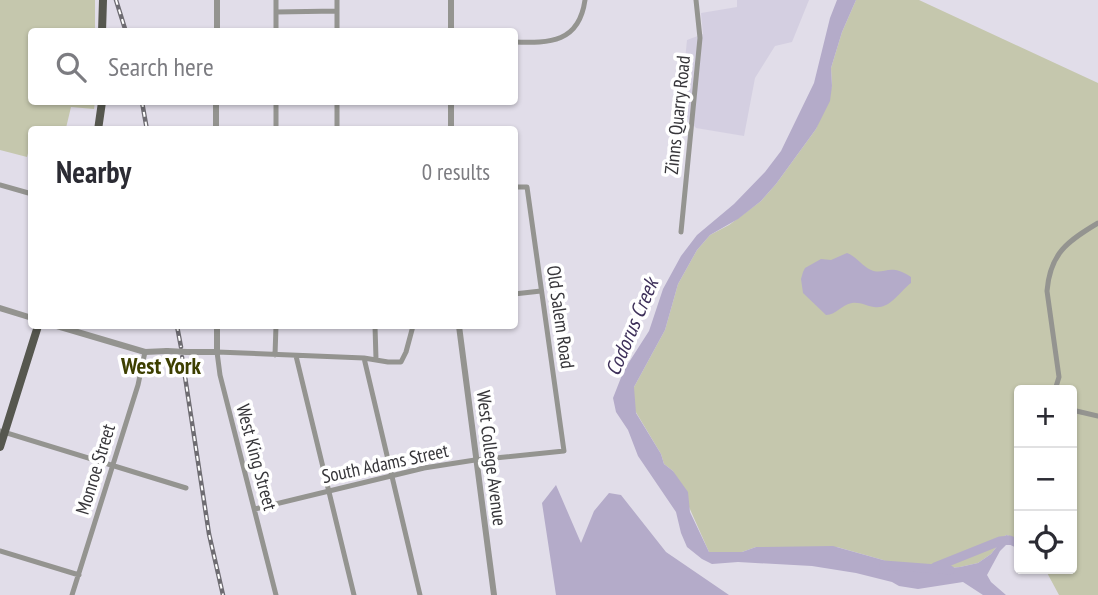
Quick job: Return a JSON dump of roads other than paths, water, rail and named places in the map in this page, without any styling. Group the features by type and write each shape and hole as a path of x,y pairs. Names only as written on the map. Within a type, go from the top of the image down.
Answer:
{"main road":[{"path":"102,28 103,0"},
{"path":"99,126 102,105"},
{"path":"0,447 2,431 37,329"}],"street":[{"path":"217,0 217,28"},
{"path":"276,0 276,28"},
{"path":"337,0 337,28"},
{"path":"451,0 451,28"},
{"path":"518,42 547,43 557,40 574,29 585,0"},
{"name":"Zinns Quarry Road","path":"681,232 700,38 696,0"},
{"path":"276,12 337,11"},
{"path":"216,105 216,126"},
{"path":"276,105 276,126"},
{"path":"337,105 337,126"},
{"path":"451,105 451,126"},
{"path":"0,185 28,193"},
{"name":"Old Salem Road","path":"518,187 527,187 565,451"},
{"path":"1057,385 1059,377 1047,291 1048,277 1055,260 1069,240 1098,223"},
{"path":"518,294 541,291"},
{"path":"0,308 28,317"},
{"path":"67,329 145,352 364,358 388,362 401,362 407,352 412,329"},
{"name":"West King Street","path":"216,329 220,375 276,595"},
{"path":"275,355 276,329"},
{"path":"375,329 376,359"},
{"name":"West College Avenue","path":"459,329 494,595"},
{"name":"Monroe Street","path":"72,595 138,385 145,352"},
{"path":"296,356 354,595"},
{"path":"364,358 420,595"},
{"path":"1077,411 1098,416"},
{"path":"2,431 186,488"},
{"name":"South Adams Street","path":"255,509 392,474 475,460 565,451"},
{"path":"0,551 79,575"}],"waterway":[{"name":"Codorus Creek","path":"935,567 1000,541 1014,542"},
{"name":"Codorus Creek","path":"884,565 950,570"}],"railway":[{"path":"116,0 125,28"},
{"path":"143,105 146,126"},
{"path":"178,329 181,347"},
{"path":"182,357 209,534 223,595"}],"district":[{"name":"West York","path":"161,366"}]}
